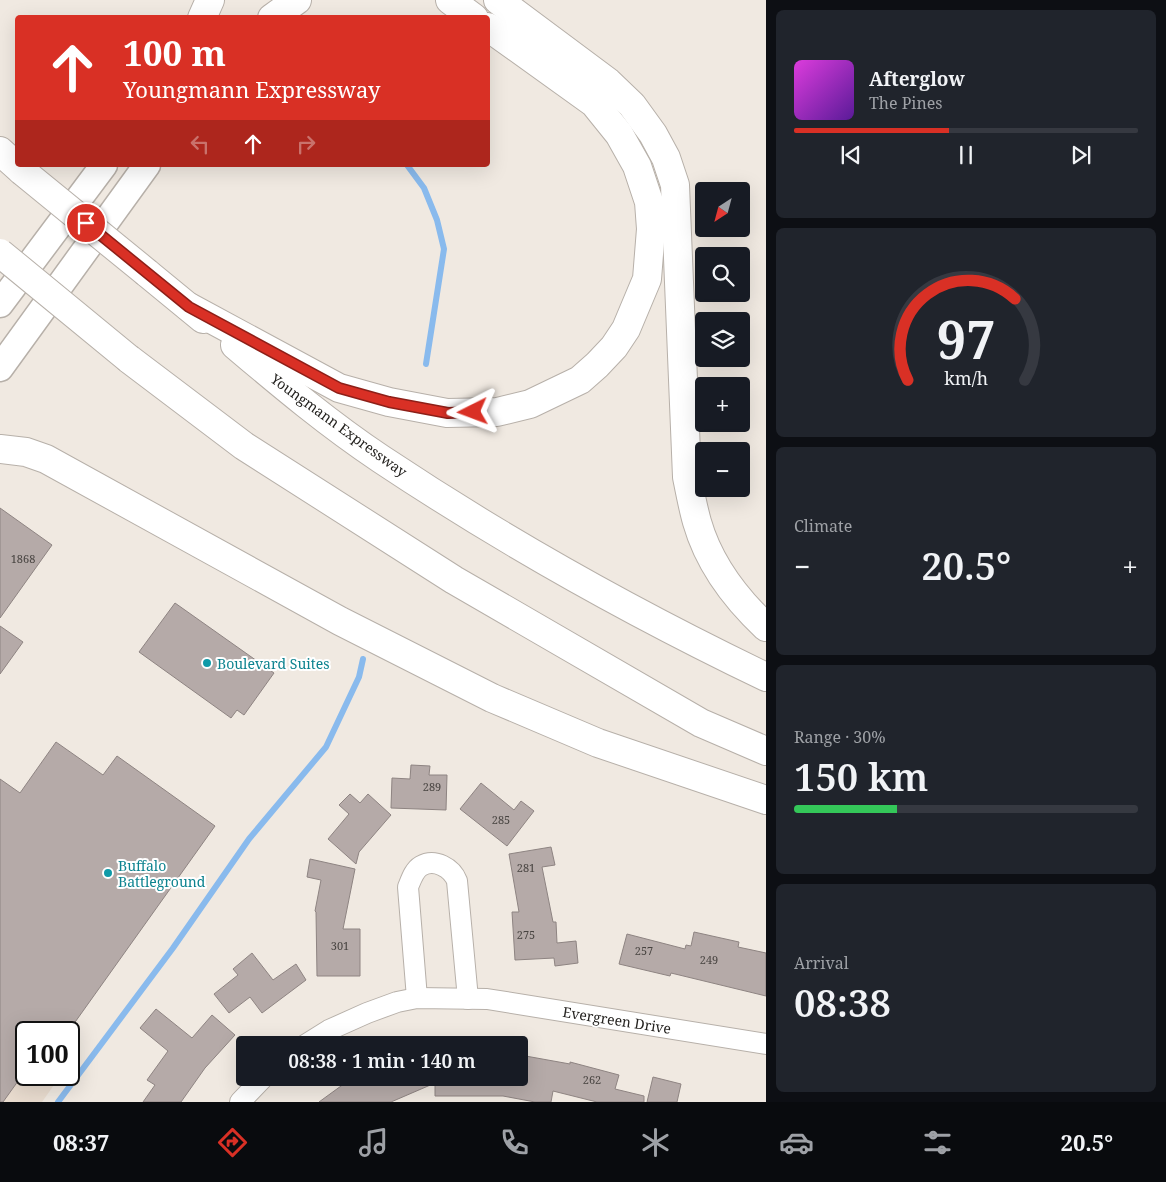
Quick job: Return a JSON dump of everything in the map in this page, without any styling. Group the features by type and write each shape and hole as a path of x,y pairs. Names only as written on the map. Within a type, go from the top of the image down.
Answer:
{"highway":[{"path":"203,15 210,0"},
{"path":"276,15 297,0"},
{"path":"450,0 470,15"},
{"path":"498,0 608,82 632,105 653,134 666,158 675,185 687,477 698,524 725,583 766,628"},
{"path":"189,307 339,388 389,402 448,413 497,412 530,404 580,380 598,366 626,329 639,302 647,279 651,229 649,202 637,166 619,134 594,103 490,28"},
{"name":"Youngmann Expressway","path":"0,151 15,165"},
{"name":"Youngmann Expressway","path":"18,167 293,394 380,459 574,578 672,631 766,677"},
{"path":"0,253 129,359 244,446 454,580 701,722 766,751"},
{"path":"0,449 26,452 58,465 340,621 492,698 598,743 766,800"}],"main road":[{"path":"214,15 224,0"},
{"path":"264,15 274,0"},
{"path":"0,304 103,167"},
{"path":"0,368 146,167"}],"street":[{"path":"416,998 408,887 412,877 420,867 430,864 442,866 453,872 457,881 468,999"},
{"name":"Evergreen Drive","path":"319,1036 367,1013 397,1002 416,998 507,1002 766,1044"},
{"path":"240,1102 255,1086"}],"shaded area":[{"path":"0,1041 15,1052 15,1086 53,1086 42,1102 0,1102"}],"building":[{"path":"0,508 52,545 0,618"},
{"name":"Boulevard Suites","path":"175,603 274,673 244,715 237,710 231,718 139,652"},
{"path":"0,626 23,642 0,674"},
{"name":"Buffalo Battleground","path":"56,742 103,775 117,756 215,826 76,1021 15,1021 15,1085 3,1102 0,1102 0,779 20,793"},
{"path":"411,765 430,766 429,775 447,775 446,810 391,808 392,778 410,779"},
{"path":"481,783 514,810 521,801 534,811 507,846 460,809"},
{"path":"350,794 360,803 368,794 391,815 359,852 356,864 328,839 349,814 339,805"},
{"path":"551,847 555,865 542,867 553,922 556,922 557,943 576,941 578,963 555,966 554,958 515,960 512,912 519,912 509,854"},
{"path":"310,859 355,869 343,929 360,929 360,976 317,976 315,911 321,880 307,877"},
{"path":"694,932 739,942 738,947 766,953 766,996 671,973 670,976 619,964 627,934 685,949 686,945 691,946"},
{"path":"252,953 273,980 296,964 306,980 262,1013 250,997 229,1013 214,994 238,975 233,969"},
{"path":"156,1009 192,1038 212,1015 235,1035 205,1068 181,1102 143,1102 155,1085 147,1080 168,1051 140,1028"},
{"path":"528,1056 570,1064 570,1062 619,1075 615,1089 644,1096 644,1102 597,1102 553,1091 551,1102 535,1102 503,1096 435,1096 435,1086 528,1086"},
{"path":"653,1077 681,1084 677,1102 647,1102"},
{"path":"341,1086 428,1086 391,1102 319,1102"}],"waterway":[{"path":"408,167 424,188 437,220 444,249 426,364"},
{"path":"58,1102 173,948 249,839 326,747 359,677 363,659"}],"place":[{"name":"Boulevard Suites","path":"207,663"},
{"name":"Buffalo Battleground","path":"108,873"}],"route":[{"path":"86,223 189,307 339,388 389,402 448,413 473,412"}]}
